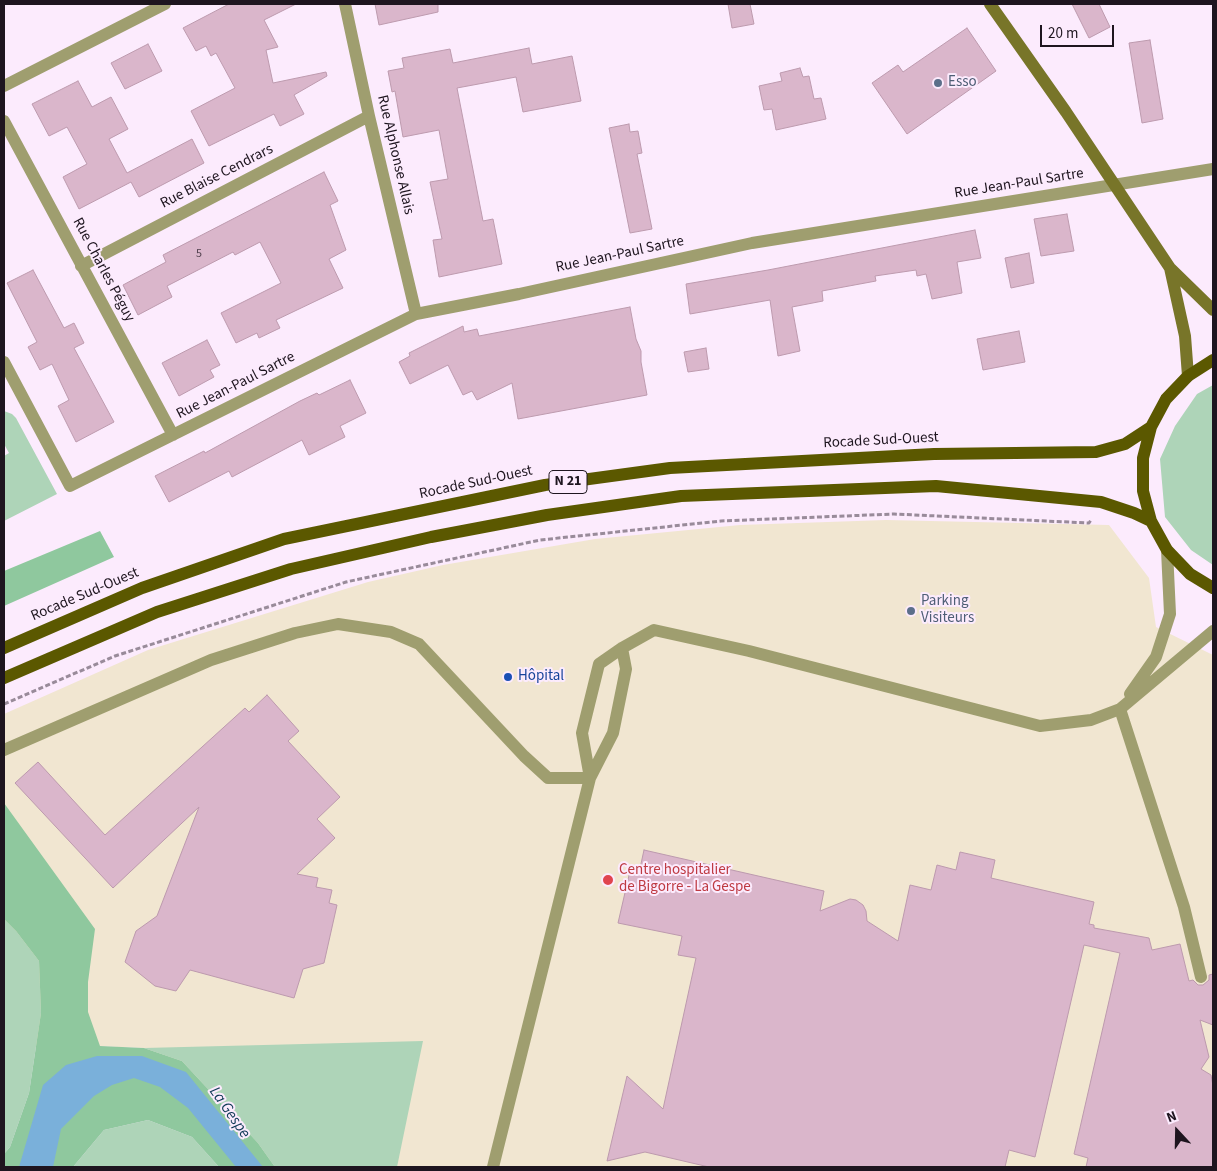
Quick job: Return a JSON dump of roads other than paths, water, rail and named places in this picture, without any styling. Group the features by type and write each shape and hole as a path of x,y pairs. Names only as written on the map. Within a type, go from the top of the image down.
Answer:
{"main road":[{"path":"990,4 1066,112 1170,268 1213,310"},
{"path":"1170,268 1185,336 1188,376"},
{"path":"1213,360 1188,376 1166,399 1151,427 1143,458 1143,490 1151,521 1167,550 1190,574 1213,588"},
{"name":"Rocade Sud-Ouest","path":"4,648 142,588 284,539 544,485 670,468 934,454 1096,452 1125,444 1151,427"},
{"name":"N 21","path":"4,678 157,612 291,569 431,537 547,515 681,496 936,486 1101,502 1134,512 1151,521"}],"street":[{"path":"4,86 165,4"},
{"name":"Rue Alphonse Allais","path":"345,4 369,116 416,314"},
{"name":"Rue Blaise Cendrars","path":"81,266 369,116"},
{"name":"Rue Charles Péguy","path":"4,121 173,435"},
{"name":"Rue Jean-Paul Sartre","path":"9,385 70,486 416,314 519,294 752,243 1213,169"},
{"path":"4,362 9,385"},
{"path":"1120,709 1156,657 1170,614 1167,550"},
{"path":"4,750 211,660 296,633 338,624 391,632 419,644 524,756 548,778 590,778"},
{"path":"590,778 582,733 599,664 622,648 654,630 749,651 1040,726 1092,720 1120,709 1213,631"},
{"path":"493,1167 590,778 613,733 626,669 622,648"},
{"path":"1120,709 1184,907 1201,978"}],"water":[{"path":"97,1056 142,1056 186,1072 263,1167 236,1167 188,1108 160,1087 134,1078 112,1085 94,1096 61,1129 53,1167 19,1167 43,1085 66,1065"}],"place":[{"name":"Esso","path":"938,83"},
{"name":"Parking Visiteurs","path":"911,611"},
{"name":"Hôpital","path":"508,677"},
{"name":"Centre hospitalier de Bigorre - La Gespe","path":"608,880"}],"water label":[{"name":"La Gespe","path":"229,1113"}]}
